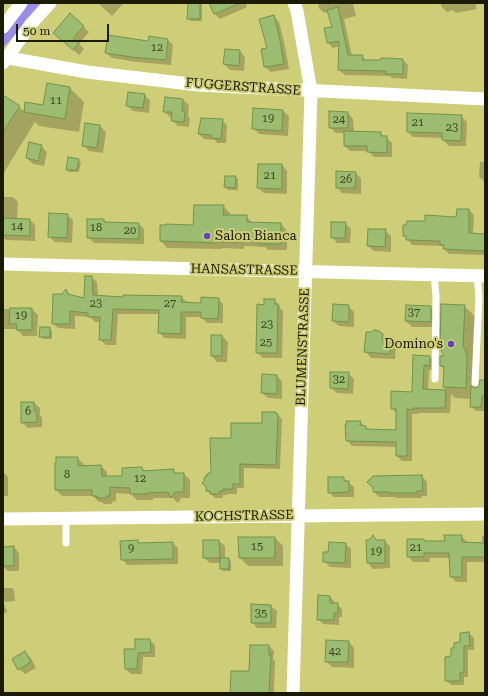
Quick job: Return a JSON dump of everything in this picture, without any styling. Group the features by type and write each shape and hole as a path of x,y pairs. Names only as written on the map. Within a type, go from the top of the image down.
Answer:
{"street":[{"path":"3,27 21,3"},
{"path":"4,59 31,24 50,3"},
{"name":"BLUMENSTRASSE","path":"293,693 311,91 297,11 294,3"},
{"name":"FUGGERSTRASSE","path":"4,59 87,72 184,83 311,91 485,99"},
{"name":"HANSASTRASSE","path":"3,264 481,276"},
{"name":"KOCHSTRASSE","path":"3,519 485,514"}],"lane":[{"path":"434,274 436,296 435,379"},
{"path":"475,383 481,276"},
{"path":"66,518 66,543"}],"shaded area":[{"path":"27,3 43,3 3,48 3,33"}],"building":[{"path":"188,3 200,3 200,19 187,19"},
{"path":"209,3 241,3 214,14"},
{"path":"338,7 348,55 363,55 362,60 381,60 381,58 403,59 403,74 386,74 386,71 338,70 339,41 327,43 324,28 332,27 327,10"},
{"path":"70,13 84,26 73,38 79,43 73,50 53,33"},
{"path":"274,15 284,64 264,67 261,49 267,48 259,19"},
{"path":"108,35 148,41 149,36 168,39 166,60 105,53"},
{"path":"225,49 240,50 239,66 223,64"},
{"path":"47,83 70,87 65,119 24,112 25,102 43,105"},
{"path":"128,92 145,94 143,108 126,106"},
{"path":"3,95 20,106 3,132"},
{"path":"165,97 183,99 182,111 185,112 184,122 171,121 172,112 163,112"},
{"path":"253,108 283,110 282,131 252,129"},
{"path":"329,111 348,112 348,128 329,128"},
{"path":"407,113 462,115 461,141 442,140 442,133 407,132"},
{"path":"201,118 223,119 221,139 211,138 211,135 198,134"},
{"path":"85,123 100,125 97,148 82,146"},
{"path":"344,131 381,132 381,136 387,136 387,153 367,152 367,146 344,146"},
{"path":"29,142 42,145 38,161 26,158"},
{"path":"68,157 79,159 77,170 66,170"},
{"path":"258,164 282,164 282,189 257,188"},
{"path":"336,171 356,172 355,188 336,188"},
{"path":"225,176 236,176 235,188 224,187"},
{"path":"194,205 224,205 223,215 247,215 247,222 281,223 281,244 260,244 260,240 238,240 238,242 216,243 160,241 160,225 193,225"},
{"path":"457,209 469,209 469,233 485,234 485,251 443,249 444,245 440,245 440,241 406,240 406,236 403,236 403,225 406,225 407,221 425,221 425,215 456,217"},
{"path":"49,213 68,214 67,238 48,237"},
{"path":"3,218 30,219 30,236 3,235"},
{"path":"87,219 104,219 104,222 139,223 139,239 87,238"},
{"path":"331,222 346,222 345,238 331,238"},
{"path":"368,229 386,229 385,247 367,246"},
{"path":"85,276 92,276 93,295 123,297 123,295 182,296 181,302 201,303 201,297 219,298 218,319 201,318 201,312 181,312 181,334 158,333 159,310 113,309 111,340 99,340 100,317 88,317 88,313 70,311 70,324 52,324 53,294 62,294 66,289 68,294 84,298"},
{"path":"264,299 275,299 275,304 278,304 277,353 256,353 257,304 264,305"},
{"path":"333,304 349,305 349,322 332,321"},
{"name":"Domino's","path":"441,304 465,305 463,347 465,348 467,356 466,388 443,387 444,366 440,366 440,356 444,356 440,348"},
{"path":"406,305 431,306 431,322 405,321"},
{"path":"10,308 32,308 32,330 16,330 17,324 9,324"},
{"path":"40,327 50,327 50,337 39,337"},
{"path":"375,330 383,334 382,340 391,341 390,354 364,352 366,332"},
{"path":"211,335 222,335 222,356 211,356"},
{"path":"413,355 430,356 430,366 424,365 423,389 446,390 445,408 407,409 407,456 396,456 396,442 346,441 346,421 361,421 360,425 366,426 366,429 396,430 396,409 391,409 391,391 412,392"},
{"path":"330,372 349,372 348,389 330,388"},
{"path":"262,374 277,375 277,394 261,393"},
{"path":"480,380 485,380 485,396 482,396 481,407 470,407 471,386 474,388 478,387"},
{"path":"21,402 34,402 34,411 37,411 37,422 21,423"},
{"path":"262,412 276,412 276,414 278,414 276,465 240,464 240,484 233,484 233,489 223,489 223,491 219,491 219,494 210,494 210,491 206,491 206,487 202,483 206,475 211,473 210,438 231,438 231,423 262,423"},
{"path":"56,457 78,457 78,466 101,465 102,476 122,476 122,468 142,467 143,471 174,469 174,473 184,473 184,492 175,492 171,498 168,492 130,494 130,488 110,487 110,496 106,496 107,498 97,498 97,496 92,496 92,490 55,490"},
{"path":"422,475 423,491 417,491 417,493 373,492 373,488 367,482 373,476"},
{"path":"328,477 344,477 344,481 349,481 349,492 328,493"},
{"path":"373,535 376,540 385,540 385,563 367,563 366,540 369,540"},
{"path":"444,535 462,535 462,542 485,543 485,557 462,557 462,577 450,577 449,553 424,553 424,557 407,557 407,539 445,541"},
{"path":"238,537 275,537 275,558 239,558"},
{"path":"138,540 138,543 173,542 173,559 121,560 120,541"},
{"path":"203,540 219,540 220,558 203,558"},
{"path":"329,542 346,543 345,563 323,562 323,552 328,552"},
{"path":"14,546 14,566 3,566 3,547"},
{"path":"220,558 229,558 229,569 220,569"},
{"path":"318,595 330,596 330,603 338,603 338,613 334,613 334,620 317,620"},
{"path":"251,604 271,605 271,623 251,623"},
{"path":"469,632 470,646 464,646 464,672 460,673 460,681 445,681 445,657 451,656 451,648 454,648 454,643 460,642 460,633"},
{"path":"135,639 150,639 151,652 138,653 137,669 125,669 124,649 135,649"},
{"path":"326,640 349,641 348,662 325,662"},
{"path":"250,645 269,645 269,655 271,655 269,693 230,693 231,671 249,671"},
{"path":"25,651 31,662 18,670 12,659"}],"place":[{"name":"Salon Bianca","path":"207,236"},
{"name":"Domino's","path":"451,344"}]}
